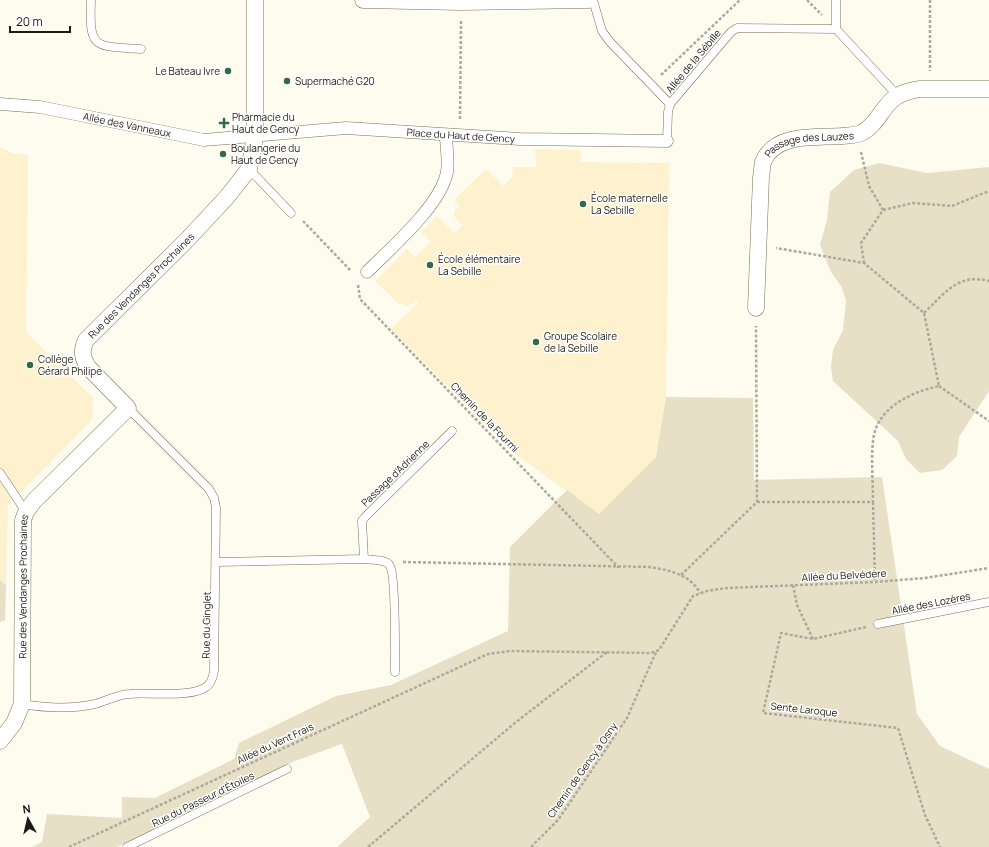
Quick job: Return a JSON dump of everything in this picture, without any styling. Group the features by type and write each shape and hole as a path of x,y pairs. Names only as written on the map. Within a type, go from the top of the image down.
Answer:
{"street":[{"name":"Rue des Vendanges Prochaines","path":"0,741 14,723 22,704 23,520 26,512 34,501 128,408 88,367 84,359 83,347 92,334 185,242 227,197 249,169 255,137 255,0"},
{"path":"363,0 461,2 580,0"},
{"name":"Passage des Lauzes","path":"756,308 761,178 763,162 769,154 780,145 795,138 857,134 873,124 891,100 908,91 930,89 989,89"},
{"name":"Allée des Vanneaux","path":"0,104 40,107 204,140 255,137"},
{"name":"Place du Haut de Gency","path":"255,137 346,128 520,139 667,141"},
{"path":"363,276 397,243 437,197 447,170 446,135"}],"lane":[{"path":"90,0 91,32 99,45 106,47 140,49"},
{"path":"593,0 602,31 610,42 670,104"},
{"path":"836,0 836,29 898,96"},
{"name":"Allée de la Sébille","path":"667,141 668,112 670,104 731,32 737,28 836,29"},
{"path":"249,169 291,213"},
{"name":"Rue du Ginglet","path":"22,704 40,707 82,706 130,694 179,693 196,691 206,687 212,680 214,671 217,562 216,508 214,498 209,489 128,408"},
{"name":"Passage d'Adrienne","path":"364,559 362,521 452,431"},
{"path":"0,473 26,512"},
{"path":"217,562 364,559 387,562 390,566 392,582 395,672"},
{"name":"Allée des Lozères","path":"878,624 989,602"},
{"name":"Rue du Passeur d'Étoiles","path":"128,847 287,769"}],"path":[{"path":"652,84 740,0"},
{"path":"930,0 930,89"},
{"path":"459,135 461,2"},
{"path":"857,134 869,186 883,210"},
{"path":"864,263 861,243 883,210 913,203 952,206 989,191"},
{"path":"291,213 298,216 363,276"},
{"path":"759,246 864,263 924,313 939,386 989,421"},
{"name":"Chemin de la Fourmi","path":"363,276 358,292 360,299 620,568"},
{"path":"924,313 962,280 976,277 989,281"},
{"path":"756,308 756,502"},
{"path":"875,582 873,440 880,420 896,403 920,390 939,386"},
{"path":"681,575 756,502 873,502"},
{"path":"368,847 516,722 608,652 656,652 659,650 687,603 693,596 700,593 696,586 681,575 667,570 650,567 620,568 387,562"},
{"name":"Allée du Belvédère","path":"700,593 727,588 875,582 926,578 989,568"},
{"path":"793,585 797,605 814,639"},
{"name":"Sente Laroque","path":"878,624 814,639 781,633 763,713 898,728 925,815 940,847"},
{"name":"Allée du Vent Frais","path":"69,847 488,654 510,651 608,652"},
{"name":"Chemin de Gency à Osny","path":"531,847 558,820 627,718 656,652"}],"shaded area":[{"name":"Collège Gérard Philipe","path":"0,147 12,153 28,155 26,332 93,398 92,420 8,505 5,620 0,622"},
{"name":"Groupe Scolaire de la Sebille","path":"535,149 581,150 581,162 669,163 666,397 656,457 599,514 512,452 391,329 419,302 416,299 409,306 405,306 402,303 399,304 375,281 407,249 415,257 431,242 421,232 437,216 454,233 463,226 454,216 455,210 460,208 454,200 486,169 503,186 512,177 513,167 536,167"},
{"path":"879,163 927,173 989,167 989,391 959,437 957,456 942,470 920,473 906,459 898,441 833,381 831,367 833,350 843,330 846,300 841,286 831,272 820,245 827,220 830,192 854,170"},
{"path":"666,397 753,398 754,480 882,477 917,714 940,746 989,769 989,847 337,847 370,817 342,744 295,761 117,847 32,847 42,842 47,814 122,818 122,797 155,798 234,759 239,743 336,696 391,685 508,631 510,547 567,490 599,514 656,457"},
{"path":"0,580 6,586 5,620 0,622"}],"place":[{"name":"Le Bateau Ivre","path":"228,71"},
{"name":"Supermaché G20","path":"287,81"},
{"name":"Pharmacie du Haut de Gency","path":"224,123"},
{"name":"Boulangerie du Haut de Gency","path":"223,154"},
{"name":"École maternelle La Sebille","path":"583,204"},
{"name":"École élémentaire La Sebille","path":"430,265"},
{"name":"Groupe Scolaire de la Sebille","path":"536,342"},
{"name":"Collège Gérard Philipe","path":"30,365"}]}
